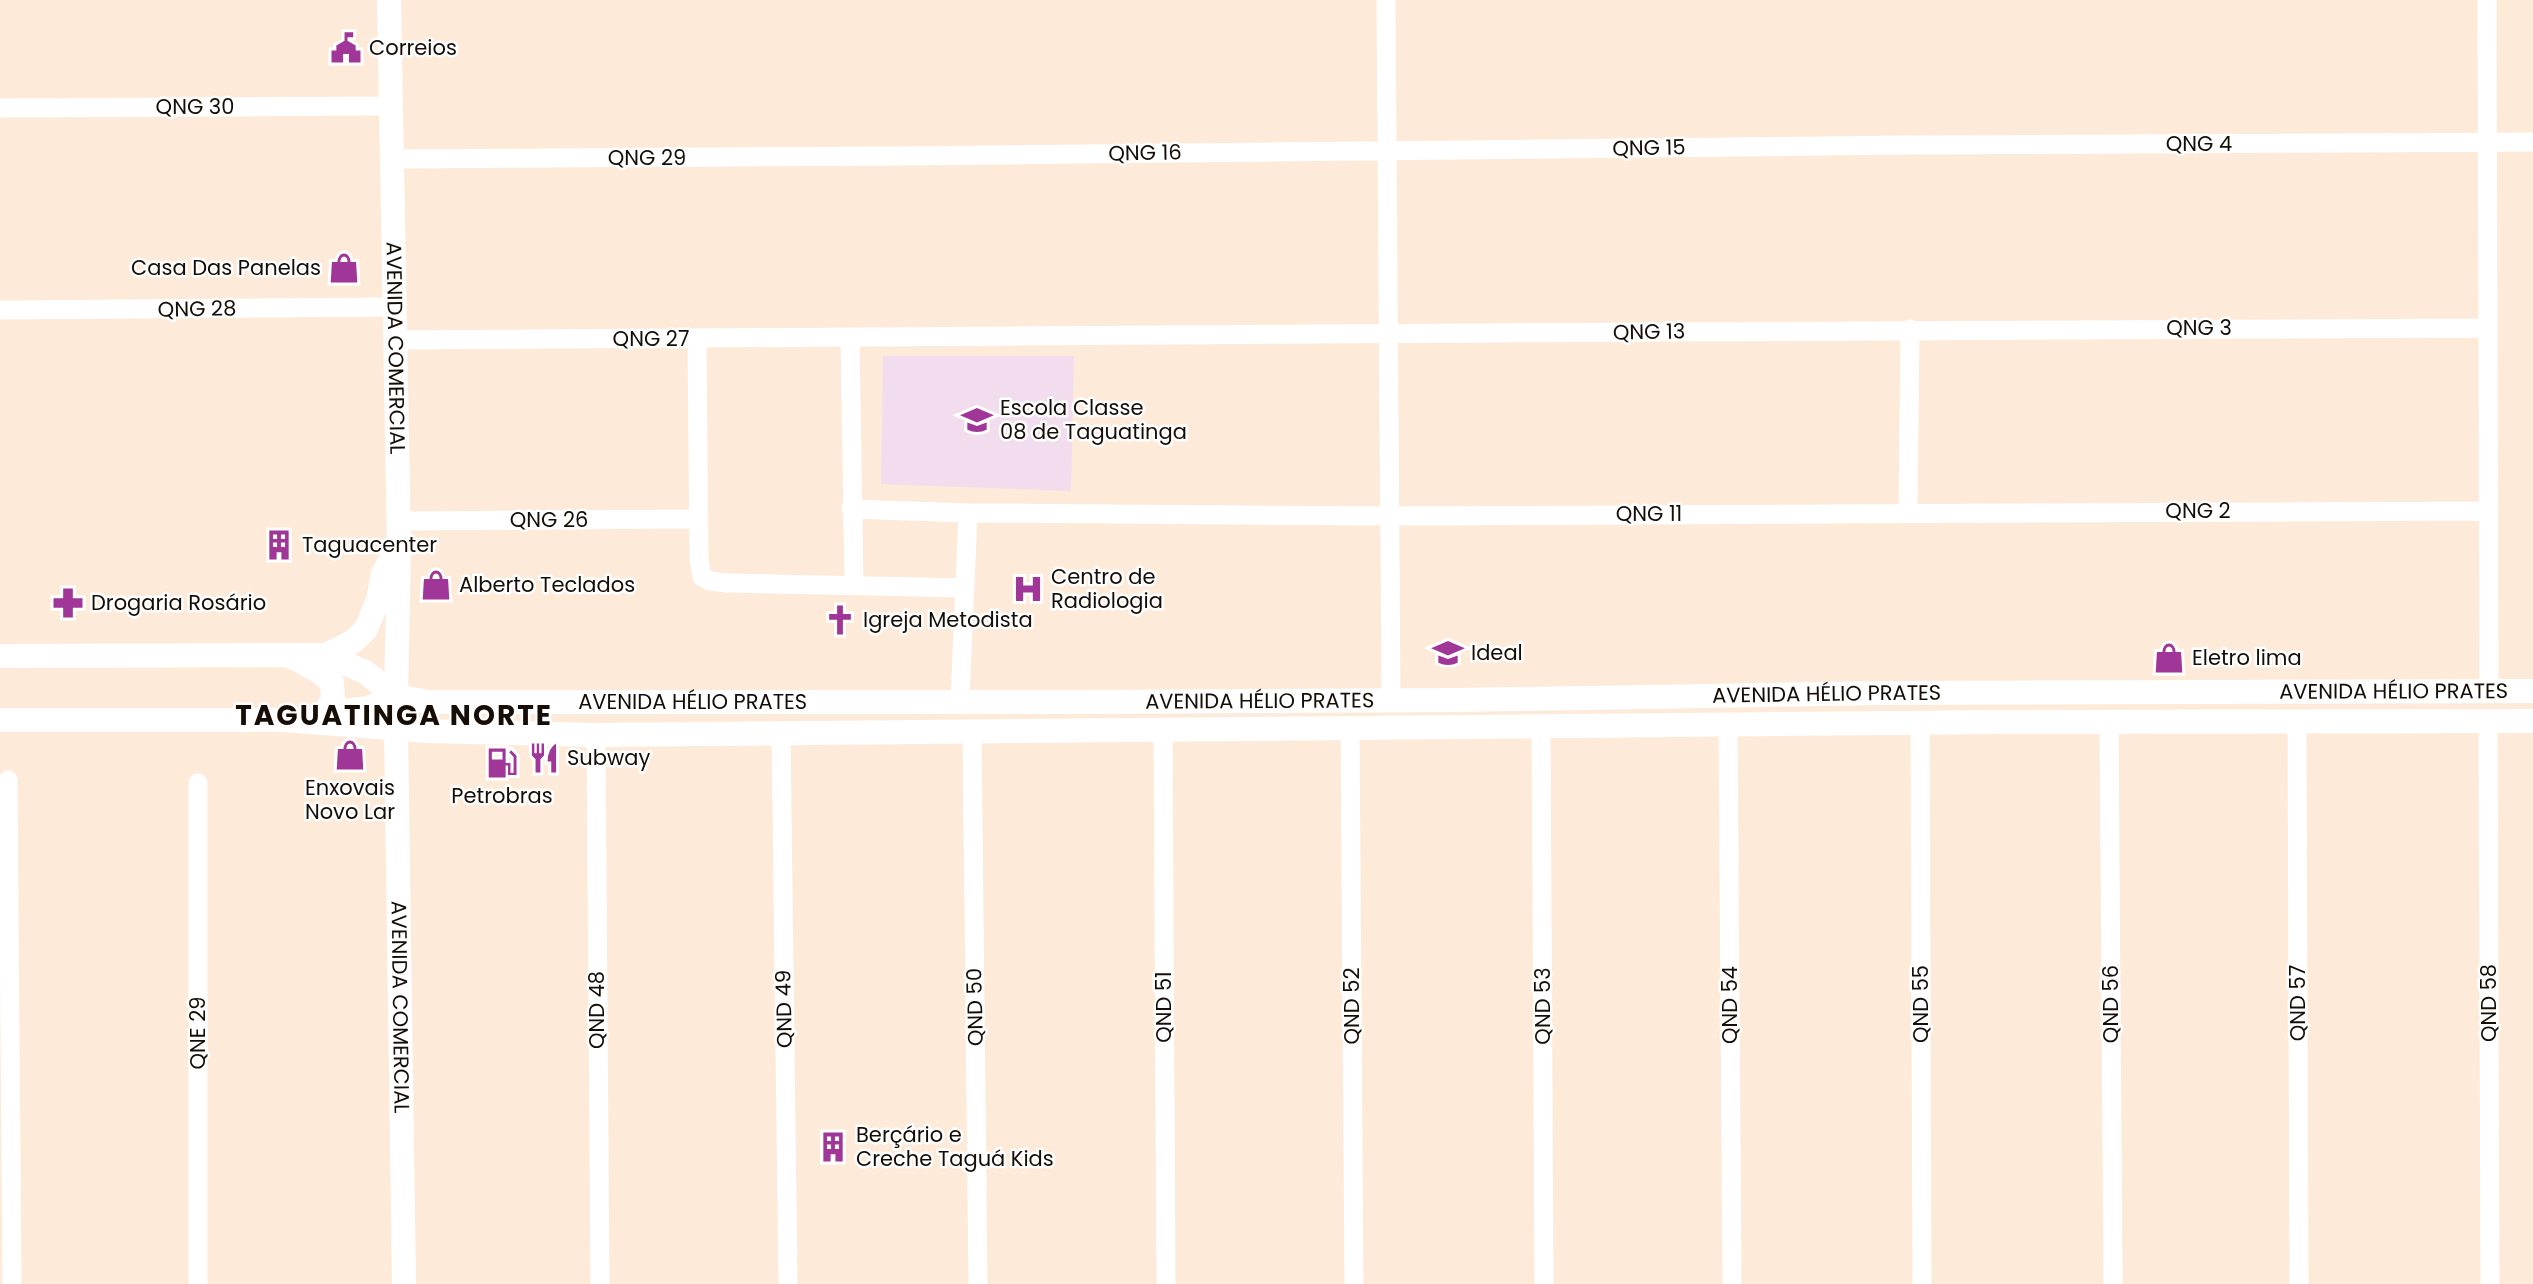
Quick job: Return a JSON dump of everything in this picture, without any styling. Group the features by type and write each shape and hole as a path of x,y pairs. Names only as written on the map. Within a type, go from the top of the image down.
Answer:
{"main road":[{"name":"AVENIDA COMERCIAL","path":"388,0 399,546 396,696"},
{"path":"326,655 354,641 366,629 378,600 383,573 399,546"},
{"path":"288,655 315,668 332,682 333,701 322,714"},
{"name":"AVENIDA HÉLIO PRATES","path":"0,656 326,655 365,672 396,696 428,702 1457,700 1885,693 2533,691"},
{"path":"1999,722 2017,709 2087,705 2123,692"},
{"path":"284,720 368,708 396,696"},
{"path":"1350,728 1354,718 1363,712 1449,709 1457,705 1457,700"},
{"path":"875,733 868,721 870,715 876,712 925,713 942,710 960,701"},
{"name":"AVENIDA HÉLIO PRATES","path":"0,720 284,720 396,729 596,735 1999,722 2109,724 2533,721"},
{"name":"AVENIDA COMERCIAL","path":"396,729 404,1284"}],"street":[{"path":"1387,0 1391,699"},
{"path":"2487,0 2489,692"},
{"name":"QNG 30","path":"0,108 391,106"},
{"name":"QNG 4","path":"1910,145 2533,142"},
{"name":"QNG 15","path":"1387,151 1910,145"},
{"name":"QNG 16","path":"902,156 1387,151"},
{"name":"QNG 29","path":"392,159 902,156"},
{"name":"QNG 28","path":"0,310 394,307"},
{"name":"QNG 3","path":"1910,329 2488,328"},
{"path":"1908,512 1910,329"},
{"name":"QNG 13","path":"907,338 1910,329"},
{"path":"850,338 854,585"},
{"name":"QNG 27","path":"395,340 907,338"},
{"path":"697,339 700,571 705,580 727,583 965,588"},
{"name":"QNG 11","path":"851,509 968,513 1390,516 1908,512"},
{"name":"QNG 2","path":"1908,512 2489,510"},
{"path":"960,701 968,513"},
{"name":"QNG 26","path":"398,521 699,519"},
{"name":"QND 57","path":"2297,722 2299,1284"},
{"name":"QND 58","path":"2488,722 2490,1284"},
{"name":"QND 55","path":"1920,724 1922,1284"},
{"name":"QND 56","path":"2109,724 2113,1284"},
{"name":"QND 54","path":"1728,726 1732,1284"},
{"name":"QND 53","path":"1541,727 1544,1284"},
{"name":"QND 52","path":"1350,728 1354,1284"},
{"name":"QND 51","path":"1163,729 1166,1284"},
{"name":"QND 50","path":"972,731 978,1284"},
{"name":"QND 49","path":"781,734 788,1284"},
{"name":"QND 48","path":"596,735 600,1284"},
{"path":"8,780 12,1284"},
{"name":"QNE 29","path":"198,783 198,1284"}],"shaded area":[{"name":"Escola Classe 08 de Taguatinga","path":"883,356 1074,356 1071,491 881,484"}],"place":[{"name":"Correios","path":"346,48"},
{"name":"Casa Das Panelas","path":"344,268"},
{"name":"Escola Classe 08 de Taguatinga","path":"977,420"},
{"name":"Taguacenter","path":"279,545"},
{"name":"Alberto Teclados","path":"436,585"},
{"name":"Centro de Radiologia","path":"1028,589"},
{"name":"Drogaria Rosário","path":"68,603"},
{"name":"Igreja Metodista","path":"840,620"},
{"name":"Ideal","path":"1448,653"},
{"name":"Eletro lima","path":"2169,658"},
{"name":"Enxovais Novo Lar","path":"350,755"},
{"name":"Subway","path":"544,758"},
{"name":"Petrobras","path":"502,763"},
{"name":"Berçário e Creche Taguá Kids","path":"833,1147"}],"district":[{"name":"TAGUATINGA NORTE","path":"394,715"}]}
